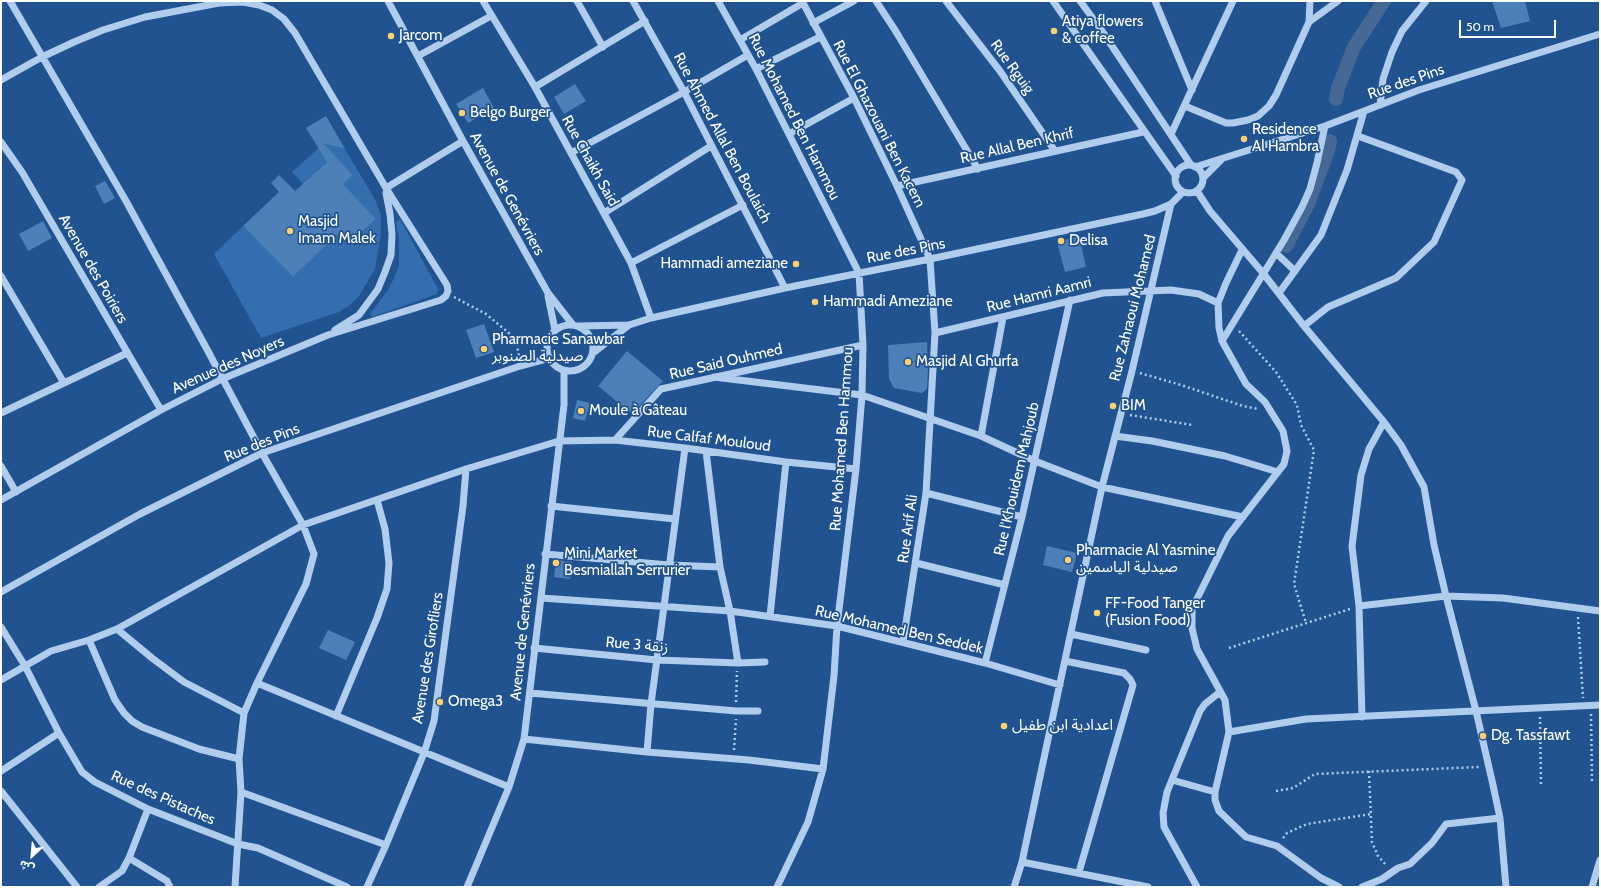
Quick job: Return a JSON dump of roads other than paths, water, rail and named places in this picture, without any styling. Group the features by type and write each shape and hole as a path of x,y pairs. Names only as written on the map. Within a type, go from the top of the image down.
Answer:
{"street":[{"path":"10,1 126,201 262,453 303,525 314,554 306,584 257,683 244,713 239,759 241,792 235,887"},
{"name":"Avenue de Genévriers","path":"388,1 463,141 548,293 576,325"},
{"name":"Rue Chaikh Said","path":"483,1 535,87 632,263 651,318"},
{"path":"577,1 603,46"},
{"name":"Rue Ahmed Allal Ben Boulaich","path":"633,1 684,92 785,288"},
{"name":"Rue Mohamed Ben Hammou","path":"718,1 756,69 859,273 863,345 862,395 856,469 837,626 834,676 823,769 808,822 777,887"},
{"path":"813,23 854,1"},
{"path":"876,1 978,169"},
{"name":"Rue Rguig","path":"946,1 1000,71 1055,151"},
{"path":"1052,1 1143,132 1176,176 1177,185 1183,192 1188,193 1197,191 1203,183 1202,173 1193,166 1082,2"},
{"path":"1155,1 1192,90"},
{"path":"1225,1 1228,10"},
{"path":"1171,134 1233,1"},
{"path":"1185,106 1226,123 1248,120 1258,116 1269,106 1276,95 1309,22 1310,1"},
{"path":"1309,22 1338,1"},
{"path":"1380,105 1383,79 1392,52 1402,31 1426,1"},
{"path":"1,80 42,57 103,30 145,17 219,2 243,2 259,5 272,10 295,33 303,49 386,188 392,234 391,255 385,272 378,289 359,315 328,335"},
{"path":"740,40 802,2"},
{"name":"Rue El Ghazouani Ben Kacem","path":"802,2 854,98 897,186 930,259"},
{"path":"418,56 492,16"},
{"path":"535,87 645,21"},
{"name":"Rue des Pins","path":"1193,166 1325,126 1419,90 1600,34"},
{"path":"756,69 820,37"},
{"path":"571,153 684,92 748,55"},
{"path":"789,134 854,98"},
{"path":"1278,293 1321,235 1348,170 1364,111"},
{"path":"1222,341 1284,240 1310,189 1325,126"},
{"name":"Rue Allal Ben Khrif","path":"897,186 1143,132"},
{"path":"1304,326 1328,307 1396,278 1434,242 1462,180 1456,172 1358,136"},
{"path":"386,188 463,141"},
{"path":"604,214 711,146"},
{"name":"Avenue des Poiriers","path":"2,148 22,172 161,410"},
{"name":"Rue des Pins","path":"1203,178 1223,158"},
{"path":"1176,176 1181,168 1193,166"},
{"name":"Avenue des Noyers","path":"1,500 161,410 222,379 328,335 441,300 448,294 447,285 386,188"},
{"path":"1197,191 1210,211 1263,273 1304,326 1384,422 1401,445 1424,487 1434,545 1476,711 1500,818 1506,887"},
{"name":"Rue des Pins","path":"576,325 629,325 651,318 785,288 1156,211 1171,204 1183,192"},
{"name":"Rue Zahraoui Mohamed","path":"1014,887 1022,862 1102,487 1132,371 1149,291 1171,204"},
{"path":"632,263 743,205"},
{"path":"1242,250 1218,303 1219,328 1222,341 1246,384 1265,402 1283,431 1287,451 1284,464 1228,536 1192,609 1192,628 1197,649 1225,700 1229,732 1215,792 1215,800 1219,811 1246,837 1277,846 1321,878 1339,887"},
{"path":"1276,253 1295,271"},
{"name":"Rue Arif Ali","path":"903,642 926,493 935,333 930,259"},
{"path":"1,276 64,383"},
{"name":"Rue Hamri Aamri","path":"935,333 1103,293 1171,290 1199,294 1218,303"},
{"name":"Avenue de Genévriers","path":"548,293 555,330"},
{"name":"Rue l'Khouidem Mahjoub","path":"985,663 1022,517 1070,300"},
{"path":"981,436 1003,318"},
{"path":"566,325 576,325 590,334 594,346 593,353 585,366 571,371 564,370 553,364 547,347 548,340 555,330 566,325"},
{"name":"Rue des Pins","path":"593,353 629,325"},
{"name":"Rue Said Ouhmed","path":"615,440 662,389 863,345"},
{"path":"1,413 127,353"},
{"name":"Rue des Pins","path":"1,592 140,514 262,453 520,366 550,358"},
{"name":"Avenue de Genévriers","path":"466,887 509,787 524,739 564,405 564,370"},
{"path":"714,377 862,395 981,436 1035,461 1102,487 1243,517"},
{"path":"1362,717 1358,606 1352,546 1361,475 1369,449 1384,422"},
{"path":"1114,436 1152,441 1225,456 1278,472"},
{"name":"Rue Calfaf Mouloud","path":"1,680 51,651 89,640 117,629 303,525 466,470 559,441 615,440 786,462 856,469"},
{"path":"647,752 674,519 685,448"},
{"path":"706,451 720,567 730,611 738,663"},
{"path":"770,616 786,462"},
{"path":"1,466 16,492"},
{"name":"Avenue des Girofliers","path":"367,887 424,753 434,721 463,506 466,470"},
{"path":"926,493 1022,517"},
{"path":"336,716 377,618 386,589 389,563 385,529 377,500"},
{"path":"551,506 674,519"},
{"path":"545,554 669,565 720,567"},
{"path":"916,563 1005,585"},
{"path":"1358,606 1446,596 1503,598 1600,611"},
{"name":"Rue Mohamed Ben Seddek","path":"541,598 730,611 837,626 985,663 1060,685"},
{"name":"Rue des Pistaches","path":"1,627 25,666 59,733 82,772 95,782 148,809 238,844 258,848 347,887"},
{"path":"117,629 184,682 244,713"},
{"path":"1071,634 1146,650"},
{"path":"89,640 115,700 124,713 132,720 142,727 199,749 239,759"},
{"name":"Rue 3 زنقة","path":"534,648 657,660 738,663 765,662"},
{"path":"1065,661 1124,673 1133,685 1079,872"},
{"path":"257,683 509,787"},
{"path":"1197,887 1164,827 1163,813 1167,792 1200,711 1205,704 1220,692"},
{"path":"530,693 736,711 758,711"},
{"path":"1229,732 1306,719 1600,705"},
{"path":"1,771 59,733"},
{"path":"524,739 647,752 749,760 823,769"},
{"path":"1172,780 1215,792"},
{"path":"1,791 77,887"},
{"path":"241,792 386,845"},
{"path":"99,887 122,871 129,858 148,809"},
{"path":"1362,887 1382,879 1398,868 1410,864 1423,853 1446,824 1500,818"},
{"path":"129,858 167,881 170,887"},
{"path":"1592,887 1600,860"},
{"path":"1022,862 1079,872 1148,887"}],"waterway":[{"path":"1336,99 1338,88 1354,47 1384,1"},
{"path":"1286,246 1308,204 1328,151 1330,141"}],"place":[{"name":"Atiya flowers & coffee","path":"1054,31"},
{"name":"Jarcom","path":"391,36"},
{"name":"Belgo Burger","path":"462,113"},
{"name":"Residence Al Hambra","path":"1244,139"},
{"name":"Masjid Imam Malek","path":"290,231"},
{"name":"Delisa","path":"1061,241"},
{"name":"Hammadi ameziane","path":"796,264"},
{"name":"Hammadi Ameziane","path":"815,302"},
{"name":"Pharmacie Sanawbar صيدلية الصنوبر","path":"484,349"},
{"name":"Masjid Al Ghurfa","path":"908,362"},
{"name":"BIM","path":"1113,406"},
{"name":"Moule à Gâteau","path":"581,411"},
{"name":"Pharmacie Al Yasmine صيدلية الياسمين","path":"1068,560"},
{"name":"Mini Market Besmiallah Serrurier","path":"556,563"},
{"name":"FF-Food Tanger (Fusion Food)","path":"1097,613"},
{"name":"Omega3","path":"440,702"},
{"name":"اعدادية ابن طفيل","path":"1004,726"},
{"name":"Dg. Tassfawt","path":"1483,736"}]}
